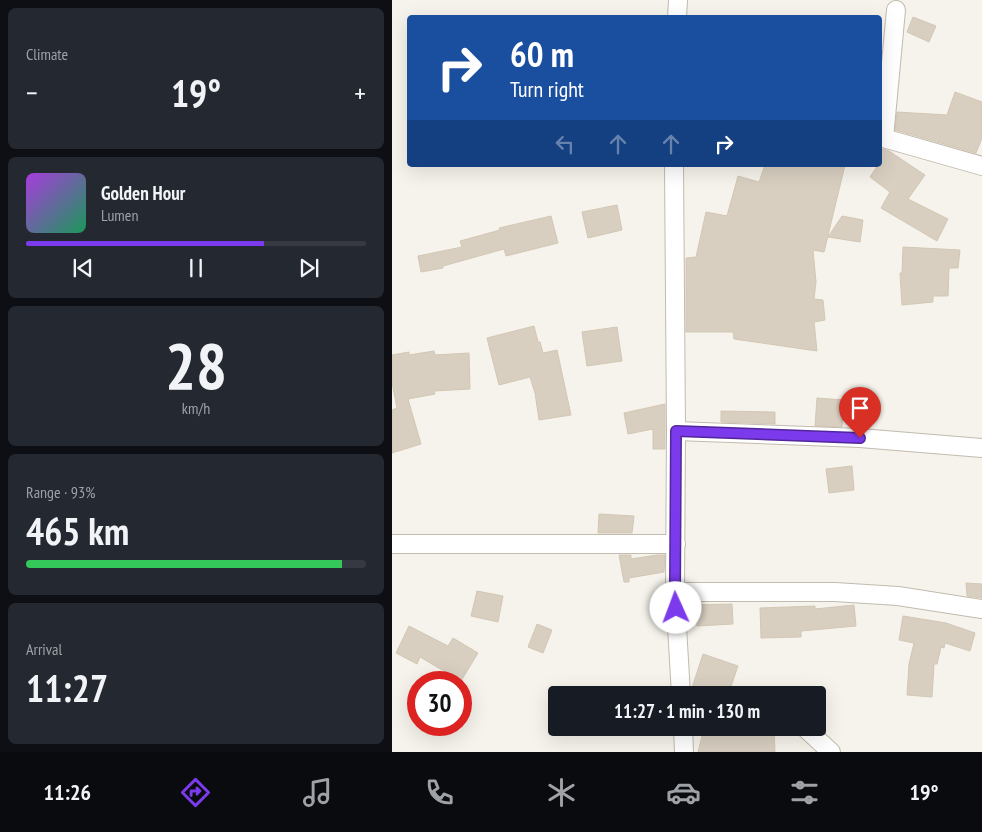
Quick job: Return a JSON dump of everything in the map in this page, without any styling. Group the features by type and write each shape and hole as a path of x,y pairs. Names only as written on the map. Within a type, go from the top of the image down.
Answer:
{"street":[{"path":"677,15 678,0"},
{"path":"896,10 882,137 982,166"},
{"path":"674,167 675,592 683,686"},
{"path":"676,431 860,438 982,448"},
{"path":"392,544 676,544"},
{"path":"675,592 835,592 898,596 982,609"},
{"path":"683,736 684,752"},
{"path":"814,736 831,752"}],"building":[{"path":"913,17 936,26 929,42 907,32"},
{"path":"955,92 982,102 982,138 976,153 895,130 897,112 947,115"},
{"path":"882,149 889,151 925,175 908,199 948,219 937,241 881,208 890,192 870,177 877,167 882,167"},
{"path":"764,167 845,167 824,252 813,250 816,282 814,299 823,300 825,320 814,322 817,351 734,339 733,332 686,332 686,258 696,257 706,212 727,216 738,176 759,182"},
{"path":"617,205 622,230 588,238 582,212"},
{"path":"551,216 558,243 506,256 504,249 443,266 443,268 421,272 418,256 462,247 460,241 500,230 499,228"},
{"path":"842,216 863,220 860,242 828,237"},
{"path":"903,247 960,250 958,268 949,268 948,296 933,296 933,302 902,305 900,273 902,273"},
{"path":"534,326 543,353 557,350 571,415 539,420 535,393 530,377 499,385 487,338"},
{"path":"617,327 622,361 587,366 582,332"},
{"path":"434,351 435,355 469,353 470,389 434,391 435,394 408,399 421,444 392,453 392,410 397,408 392,383 392,355 409,352 409,355"},
{"path":"817,398 844,400 842,427 815,426"},
{"path":"665,404 665,449 653,449 653,429 628,434 624,413"},
{"path":"721,411 775,412 775,424 721,422"},
{"path":"852,466 854,490 829,493 826,469"},
{"path":"599,514 634,516 632,533 598,533"},
{"path":"619,555 631,555 631,559 665,555 664,572 629,578 629,582 624,582"},
{"path":"966,583 982,584 982,598 967,596"},
{"path":"477,591 503,596 498,622 471,616"},
{"path":"732,604 733,624 697,626 696,605"},
{"path":"854,605 856,626 801,631 801,637 761,638 760,608 815,606 815,609"},
{"path":"903,616 946,623 975,633 970,651 945,643 944,648 941,647 937,664 934,664 932,697 907,695 909,664 914,643 899,640"},
{"path":"537,624 552,630 543,653 528,647"},
{"path":"409,626 448,646 453,638 478,653 467,671 444,671 420,657 417,664 396,653"},
{"path":"703,654 738,666 731,686 693,686"},
{"path":"702,736 774,736 775,752 698,752"}],"route":[{"path":"676,608 676,431 860,438"}]}
